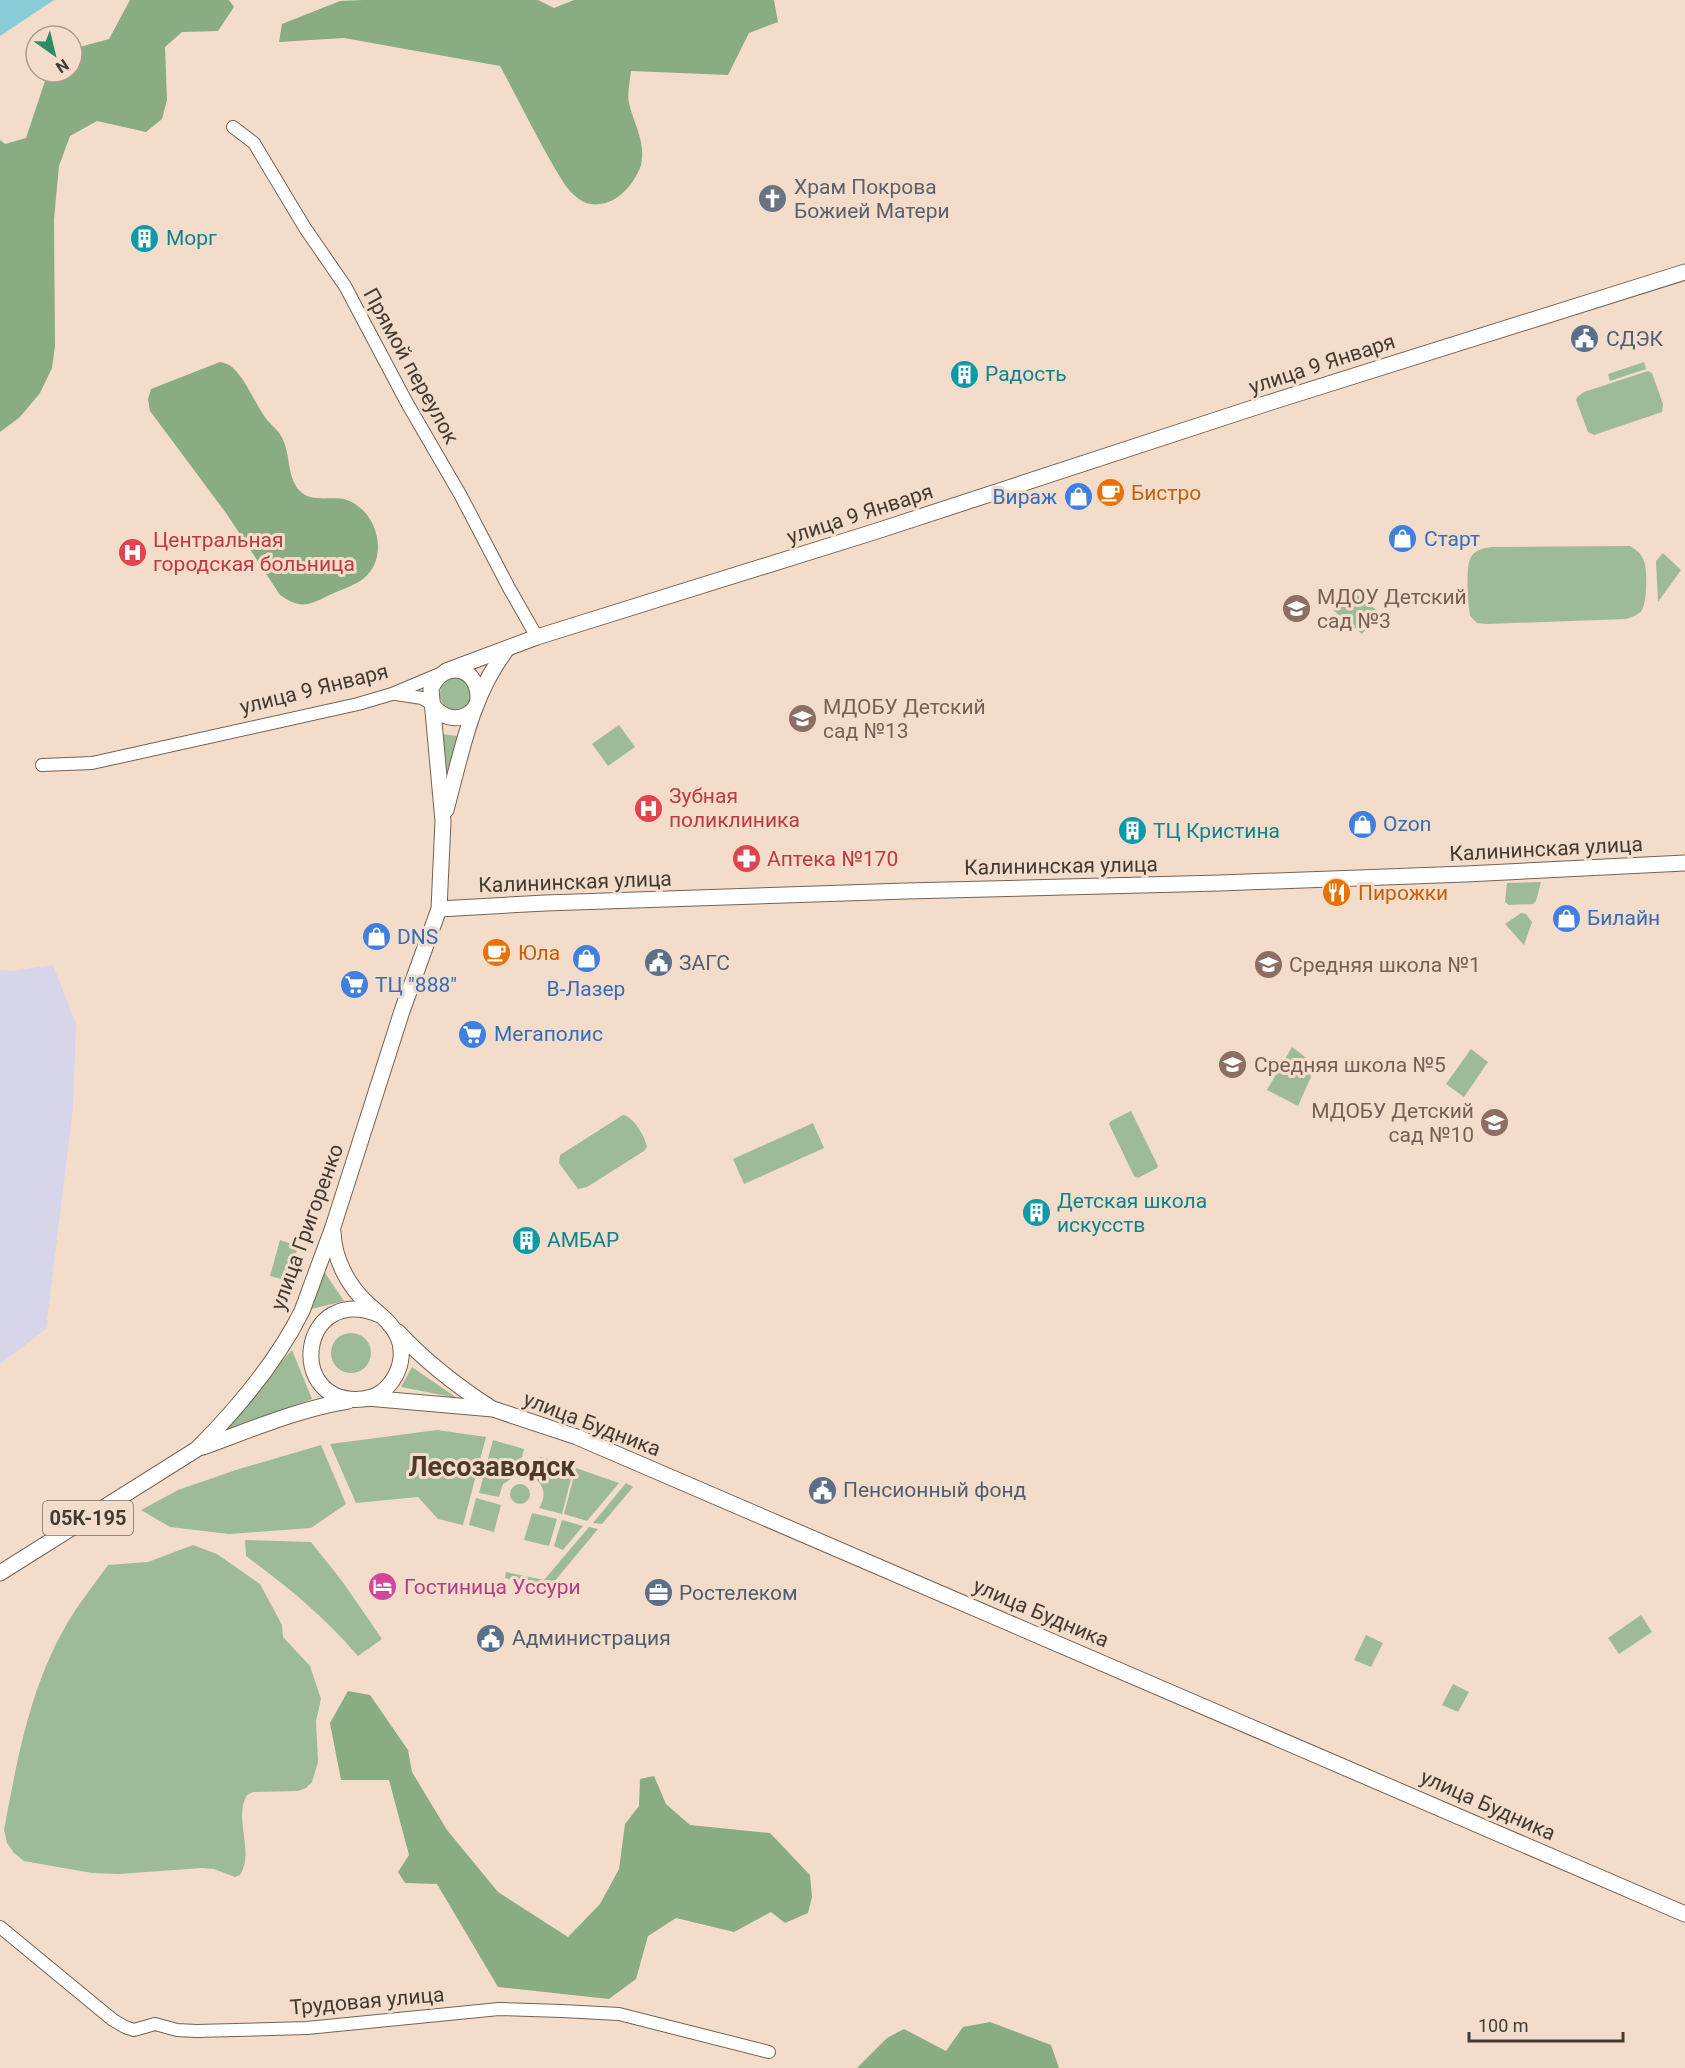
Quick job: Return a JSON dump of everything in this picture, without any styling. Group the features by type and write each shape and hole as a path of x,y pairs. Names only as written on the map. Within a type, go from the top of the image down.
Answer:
{"main road":[{"name":"улица 9 Января","path":"446,671 537,637 880,530 1268,403 1685,272"},
{"path":"432,704 442,715 450,718 465,716 476,703 488,675 507,649"},
{"path":"455,670 471,676 479,691 443,821 431,689 434,681 446,671 455,670"},
{"name":"улица Григоренко","path":"0,1573 197,1449 223,1423 279,1353 305,1304 333,1227 402,1011 439,909 443,821"},
{"name":"Калининская улица","path":"439,909 580,902 1466,874 1685,863"},
{"path":"333,1227 333,1245 344,1272 357,1292 410,1346 464,1390 493,1409"},
{"path":"305,1304 315,1332"},
{"path":"380,1315 366,1309 351,1308 337,1312 324,1320 315,1332 310,1346 310,1362 315,1376 324,1388 337,1396 360,1399 381,1392 387,1387 400,1368 402,1353 399,1338 392,1327"},
{"path":"279,1353 315,1332"},
{"name":"улица Будника","path":"197,1449 326,1404 360,1399 493,1409 577,1437 1685,1914"}],"street":[{"name":"Прямой переулок","path":"233,127 254,142 305,228 345,286 537,637"},
{"name":"улица 9 Января","path":"42,765 92,763 358,704 392,694 446,671"},
{"path":"392,694 422,698 432,704"},
{"name":"Трудовая улица","path":"0,1927 113,2020 134,2030 155,2024 177,2030 196,2031 307,2028 499,2009 619,2014 769,2052"}],"shaded area":[{"path":"53,965 76,1024 73,1108 46,1329 0,1364 0,970 11,971"}],"green space":[{"path":"130,0 229,0 234,7 218,31 182,32 165,47 167,100 162,119 146,132 97,121 70,136 59,166 54,219 55,346 52,368 40,393 20,417 0,432 0,140 5,144 26,138 44,84 84,84 84,46 109,39"},
{"path":"538,0 554,8 574,0 774,0 778,22 749,33 728,75 631,71 628,99 641,141 641,165 637,175 622,194 605,203 592,204 583,202 565,184 500,66 344,38 279,42 282,24 340,1"},
{"path":"220,362 229,365 237,373 265,417 280,434 286,448 293,480 299,490 309,497 347,500 358,506 373,524 377,536 376,559 371,570 360,581 307,604 295,603 280,595 226,513 150,411 148,399 151,389"},
{"path":"1644,362 1646,369 1610,381 1608,374"},
{"path":"1648,371 1652,373 1663,404 1662,412 1594,435 1588,432 1576,400 1577,397 1584,392"},
{"path":"1630,546 1642,557 1646,576 1644,606 1635,616 1626,619 1486,624 1477,623 1470,616 1469,562 1471,557 1480,550 1492,547"},
{"path":"1663,553 1681,570 1658,602 1656,561"},
{"path":"1350,589 1380,613 1362,634 1333,610"},
{"path":"456,678 467,683 472,694 467,705 456,710 445,705 440,694 445,683"},
{"path":"619,725 635,747 608,766 592,744"},
{"path":"442,734 458,736 444,786"},
{"path":"1541,882 1533,904 1509,905 1505,902 1507,883"},
{"path":"1521,913 1526,914 1532,922 1524,945 1505,924"},
{"path":"1292,1047 1309,1060 1311,1077 1298,1106 1267,1090"},
{"path":"1471,1049 1488,1062 1464,1097 1446,1084"},
{"path":"1131,1111 1158,1166 1138,1178 1134,1176 1109,1124"},
{"path":"623,1115 635,1123 647,1147 587,1187 578,1189 559,1163 560,1155"},
{"path":"813,1123 824,1148 744,1184 733,1159"},
{"path":"280,1240 298,1246 288,1281 270,1276"},
{"path":"323,1270 344,1301 308,1310"},
{"path":"351,1333 359,1334 365,1339 370,1345 370,1361 365,1367 359,1372 351,1373 343,1372 337,1367 332,1361 331,1353 332,1345 337,1339 343,1334"},
{"path":"292,1350 312,1399 217,1434"},
{"path":"412,1367 457,1398 401,1387"},
{"path":"437,1430 486,1437 463,1525 438,1519 418,1497 356,1503 330,1444"},
{"path":"493,1440 524,1449 517,1475 503,1484 499,1497 479,1493"},
{"path":"321,1445 346,1504 311,1528 229,1534 170,1527 141,1510 178,1490"},
{"path":"540,1457 574,1467 562,1514 539,1508 544,1496 543,1489 536,1479"},
{"path":"576,1468 619,1483 587,1521 564,1514"},
{"path":"626,1483 633,1487 602,1524 593,1523"},
{"path":"520,1484 527,1487 530,1494 527,1501 520,1504 513,1501 510,1494 513,1487"},
{"path":"476,1498 501,1505 494,1532 469,1525"},
{"path":"532,1513 557,1519 549,1546 524,1540"},
{"path":"562,1520 583,1526 563,1550 554,1546"},
{"path":"589,1527 598,1529 549,1588 505,1578 506,1572 544,1580"},
{"path":"245,1540 311,1542 342,1581 382,1639 358,1656 305,1603 246,1556"},
{"path":"193,1545 217,1554 260,1584 282,1625 283,1637 310,1666 321,1699 316,1721 318,1762 312,1782 306,1788 298,1791 253,1792 247,1795 242,1814 244,1866 240,1875 235,1877 214,1869 202,1868 119,1874 92,1873 24,1861 7,1843 4,1830 19,1753 33,1702 64,1629 108,1565 148,1562"},
{"path":"1641,1615 1652,1632 1619,1654 1608,1638"},
{"path":"1366,1635 1383,1643 1371,1667 1354,1660"},
{"path":"1453,1684 1469,1692 1458,1712 1442,1705"},
{"path":"348,1691 370,1695 408,1750 412,1772 447,1830 498,1892 568,1937 600,1904 619,1869 625,1824 639,1806 640,1779 654,1776 666,1804 690,1825 770,1833 810,1875 812,1897 808,1913 785,1923 771,1912 734,1932 676,1918 648,1936 636,1979 609,1999 498,1987 437,1884 405,1883 398,1872 409,1855 389,1780 341,1780 330,1723"},
{"path":"990,2022 1051,2045 1059,2068 857,2068 887,2038 904,2029 946,2051 963,2027"}],"water":[{"path":"0,0 54,0 0,36"}],"place":[{"name":"Храм Покрова Божией Матери","path":"773,199"},
{"name":"Морг","path":"145,238"},
{"name":"СДЭК","path":"1585,339"},
{"name":"Радость","path":"964,374"},
{"name":"Бистро","path":"1110,493"},
{"name":"Вираж","path":"1078,497"},
{"name":"Старт","path":"1403,539"},
{"name":"Центральная городская больница","path":"132,552"},
{"name":"МДОУ Детский сад №3","path":"1296,609"},
{"name":"МДОБУ Детский сад №13","path":"802,719"},
{"name":"Зубная поликлиника","path":"648,808"},
{"name":"Ozon","path":"1362,824"},
{"name":"ТЦ Кристина","path":"1132,831"},
{"name":"Аптека №170","path":"746,859"},
{"name":"Пирожки","path":"1337,893"},
{"name":"Билайн","path":"1566,918"},
{"name":"DNS","path":"376,937"},
{"name":"Юла","path":"497,953"},
{"name":"В-Лазер","path":"586,958"},
{"name":"ЗАГС","path":"658,963"},
{"name":"Средняя школа №1","path":"1268,965"},
{"name":"ТЦ \"888\"","path":"354,985"},
{"name":"Мегаполис","path":"473,1034"},
{"name":"Средняя школа №5","path":"1233,1065"},
{"name":"МДОБУ Детский сад №10","path":"1495,1123"},
{"name":"Детская школа искусств","path":"1036,1213"},
{"name":"АМБАР","path":"526,1240"},
{"name":"Пенсионный фонд","path":"822,1490"},
{"name":"Гостиница Уссури","path":"383,1587"},
{"name":"Ростелеком","path":"658,1593"},
{"name":"Администрация","path":"491,1638"}],"district":[{"name":"Лесозаводск","path":"492,1467"}]}
